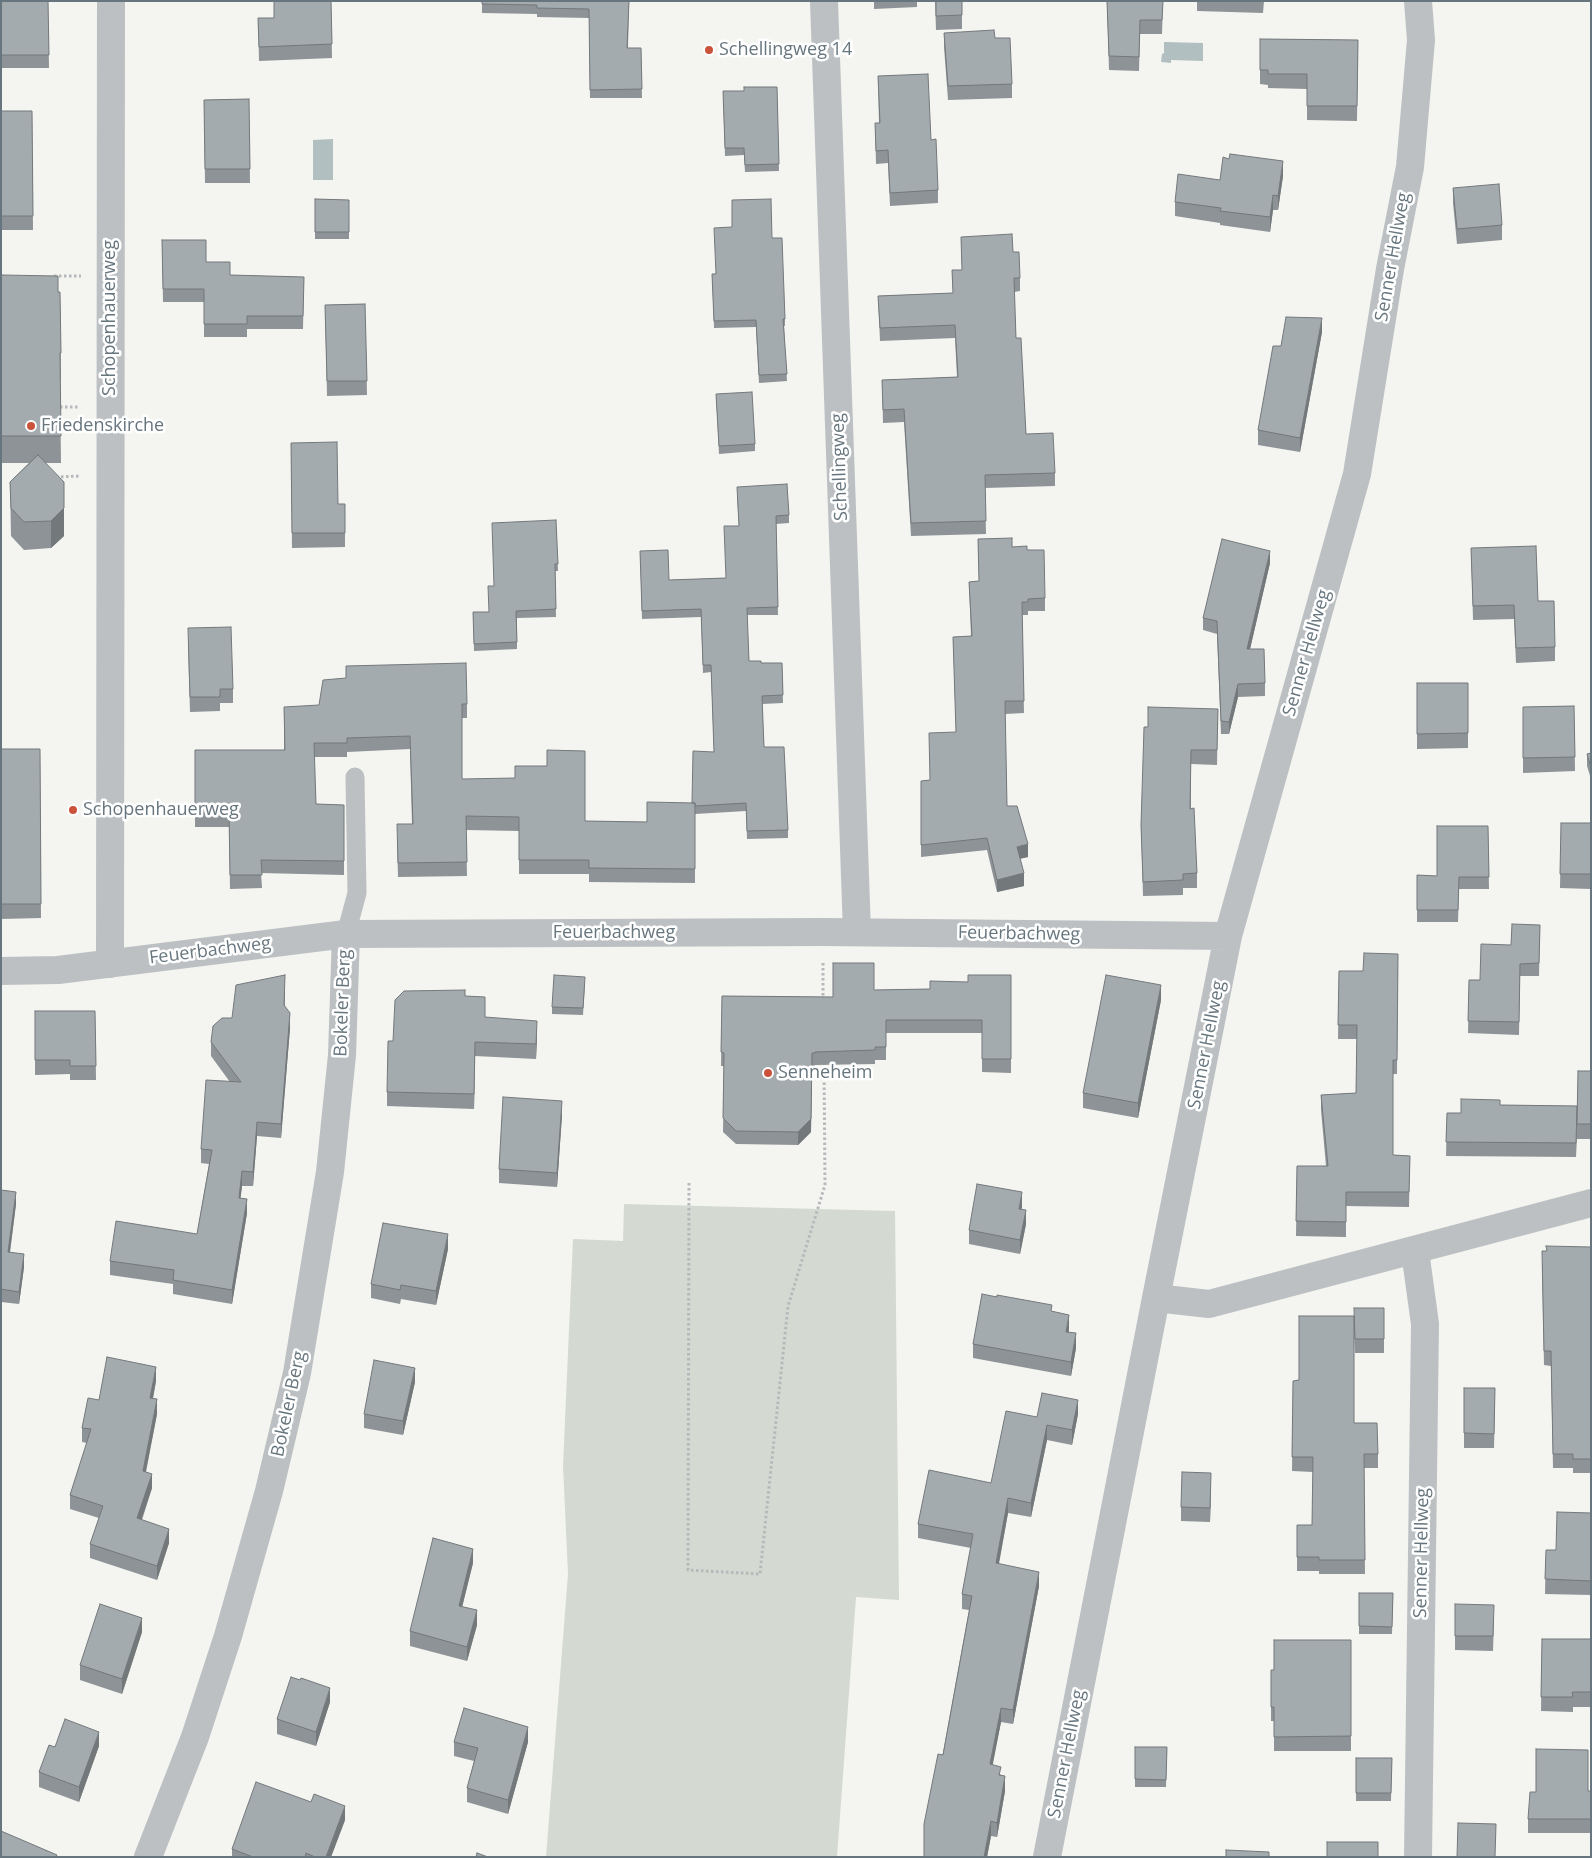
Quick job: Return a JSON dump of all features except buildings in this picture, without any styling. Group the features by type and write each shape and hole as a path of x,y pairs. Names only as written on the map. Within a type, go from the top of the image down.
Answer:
{"street":[{"name":"Schopenhauerweg","path":"110,964 111,1"},
{"name":"Schellingweg","path":"824,1 857,932"},
{"name":"Senner Hellweg","path":"1047,1857 1228,936 1357,474 1390,269 1410,167 1421,40 1418,1"},
{"name":"Feuerbachweg","path":"1,970 58,970 346,934 857,932 1228,936"},
{"name":"Bokeler Berg","path":"148,1857 195,1737 228,1636 269,1490 297,1372 330,1172 342,1055 346,934"},
{"path":"1156,1298 1209,1304 1591,1204"},
{"name":"Senner Hellweg","path":"1415,1251 1425,1324 1418,1857"}],"lane":[{"path":"346,934 357,893 355,777"}],"path":[{"path":"51,276 111,276"},
{"path":"822,932 823,1005"},
{"path":"689,1183 688,1570 760,1574 788,1306 825,1185 824,1061"}],"shaded area":[{"path":"1164,42 1203,43 1203,61 1171,60 1171,63 1161,62 1162,54 1164,53"},
{"path":"333,139 333,180 313,180 313,140"},
{"path":"624,1204 895,1211 899,1600 856,1597 837,1857 546,1857 568,1574 563,1466 573,1239 623,1241"}],"place":[{"name":"Schellingweg 14","path":"709,50"},
{"name":"Friedenskirche","path":"31,426"},
{"name":"Schopenhauerweg","path":"73,810"},
{"name":"Senneheim","path":"768,1073"}]}
